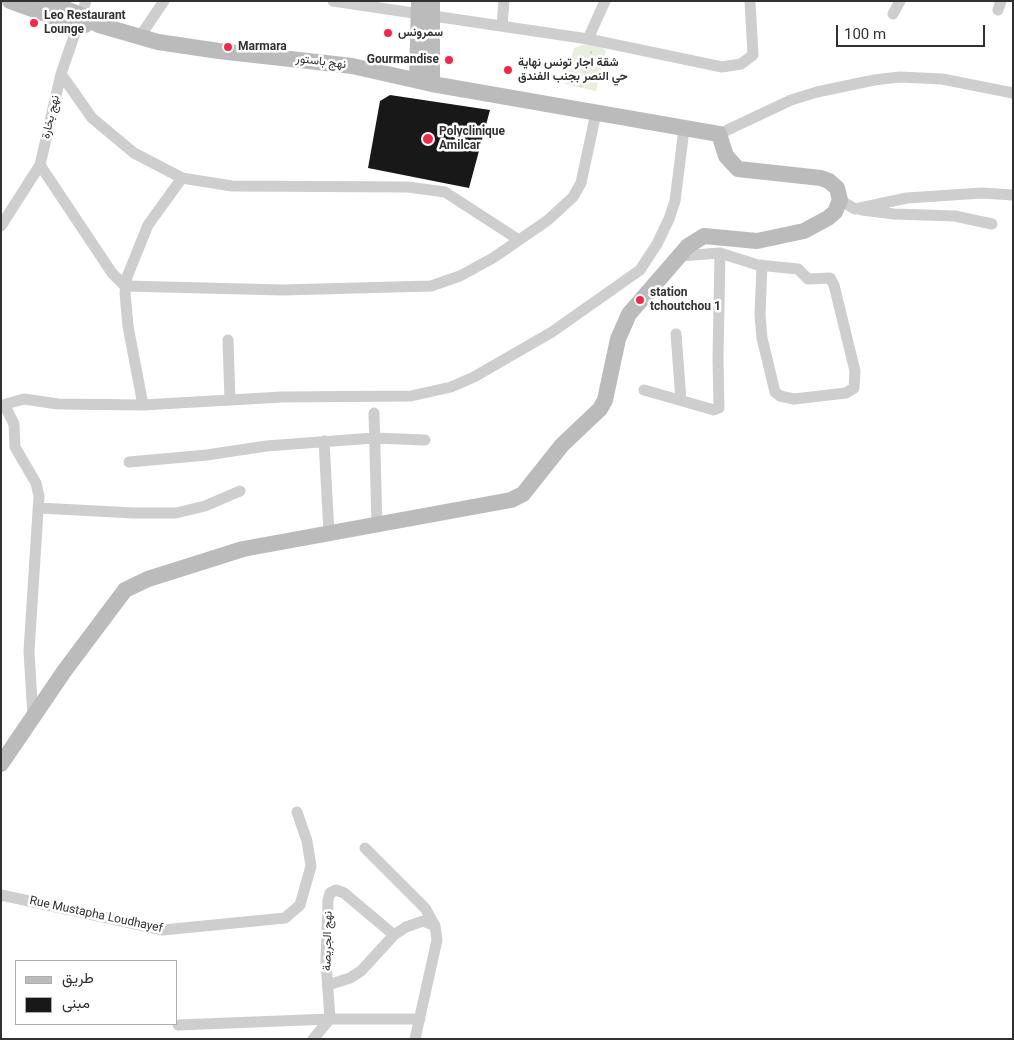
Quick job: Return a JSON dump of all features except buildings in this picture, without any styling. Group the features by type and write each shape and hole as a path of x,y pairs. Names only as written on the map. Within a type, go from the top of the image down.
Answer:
{"street":[{"path":"10,1 81,14"},
{"path":"45,1 81,14"},
{"path":"138,38 164,1"},
{"path":"333,1 425,8 502,26 592,39 722,67 742,64 753,55 750,1"},
{"path":"502,26 504,1"},
{"path":"592,39 605,1"},
{"path":"894,14 900,1"},
{"path":"425,8 425,82"},
{"name":"نهج باستور","path":"81,14 99,25 138,38 219,51 352,66 425,82 719,134"},
{"name":"نهج بخارة","path":"1,226 40,165 61,74 81,14"},
{"path":"61,74 92,118 134,153 182,178 232,186 408,187 445,192 519,240"},
{"path":"1,764 119,595 125,590 148,579 243,549 511,500 523,494 562,445 600,408 605,400 618,339 629,314 696,239 704,236 757,241 772,240 804,231 835,212 840,200 837,188 829,180 738,169 726,156 719,134 791,100 817,92 874,80 900,77 942,79 1013,93"},
{"path":"40,165 112,273 126,286 283,290 431,286 460,276 493,258 548,220 573,197 581,183 596,112"},
{"path":"33,718 29,651 39,508 36,483 15,447 14,424 6,404 24,399 58,404 143,405 282,397 411,396 451,387 474,377 552,332 640,270 657,244 675,201 684,129"},
{"path":"143,405 128,326 126,286 136,250 148,225 182,178"},
{"path":"855,209 907,198 982,193 1013,195"},
{"path":"840,200 855,209 894,214 955,216 992,224"},
{"path":"680,256 720,253 762,265 798,269 808,279 830,278 833,280 855,371 854,388 846,392 794,399 780,396 776,392 762,338 760,315 762,265"},
{"path":"644,390 714,410 718,409 721,405 718,358 720,253"},
{"path":"676,334 681,400"},
{"path":"228,340 230,400"},
{"path":"374,413 377,526"},
{"path":"129,462 207,455 266,446 374,438 426,440"},
{"path":"324,442 329,533"},
{"path":"39,508 134,514 176,513 205,506 240,491"},
{"name":"Rue Mustapha Loudhayef","path":"1,894 162,930 285,918 300,905 311,866 307,841 298,812"},
{"path":"365,848 425,908 435,926 438,940 415,1039"},
{"name":"نهج الجريصة","path":"330,1019 328,900 330,893 336,890 344,893 394,935"},
{"path":"328,985 350,978 362,971 394,935 406,927 423,921 435,926"},
{"path":"178,1025 330,1019 420,1019"},
{"path":"312,1039 330,1019"}],"path":[{"path":"581,87 592,39"}],"green space":[{"path":"595,40 606,51 596,91 565,84 574,48"}],"place":[{"name":"Leo Restaurant Lounge","path":"34,23"},
{"name":"سمرونس","path":"388,33"},
{"name":"Marmara","path":"228,47"},
{"name":"Gourmandise","path":"449,60"},
{"name":"شقة اجار تونس نهاية حي النصر بجنب الفندق","path":"508,70"},
{"name":"Polyclinique Amilcar","path":"428,139"},
{"name":"station tchoutchou 1","path":"640,300"}]}
